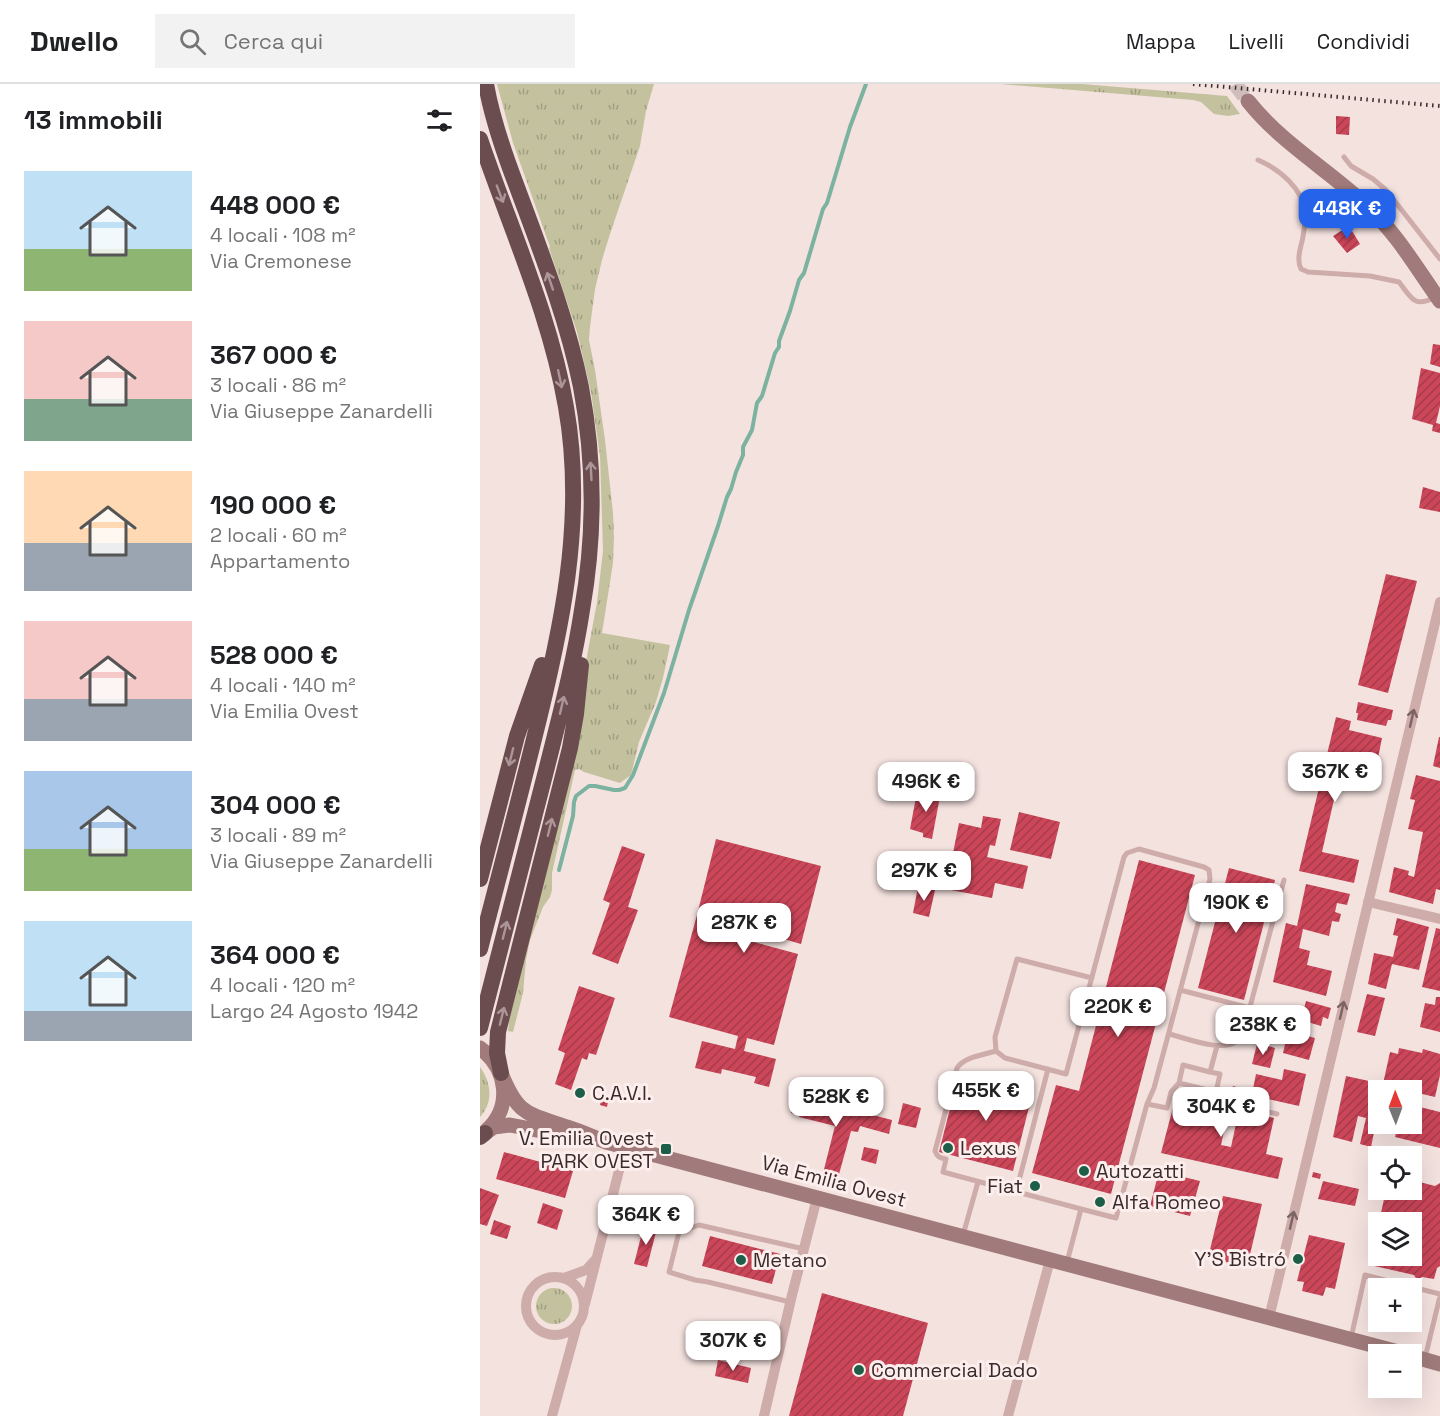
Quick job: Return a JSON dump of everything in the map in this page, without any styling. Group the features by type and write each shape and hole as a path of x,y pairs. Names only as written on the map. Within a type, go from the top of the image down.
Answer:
{"highway":[{"path":"480,1028 576,642 588,565 592,506 587,426 574,359 550,279 499,135 486,84"},
{"path":"480,139 554,351 567,412 573,475 570,557 558,638 480,949"},
{"path":"480,879 517,736 544,661 553,625 572,498 573,475"},
{"path":"501,1073 497,1053 499,1025 568,759 574,726 596,564 597,539 592,506"}],"main road":[{"path":"1248,101 1278,134 1364,203 1381,220 1439,297"},
{"name":"Via Emilia Ovest","path":"480,1048 493,1059 518,1106 528,1114 606,1142 1368,1344"},
{"name":"Via Emilia Ovest","path":"482,1135 496,1121 502,1106 504,1089 501,1073"},
{"name":"Via Emilia Ovest","path":"482,1135 499,1125 514,1125 606,1142"},
{"path":"1422,1359 1440,1364"}],"street":[{"path":"1269,1318 1440,602"},
{"path":"1368,902 1440,919"},
{"path":"552,1416 577,1325 582,1317 625,1148"},
{"path":"764,1416 818,1198"},
{"path":"564,1278 586,1270 596,1260"},
{"path":"1008,1416 1050,1260"},
{"path":"577,1325 561,1335 551,1335 534,1327 525,1310 529,1291 544,1278 554,1276 564,1278 579,1289 584,1307"}],"lane":[{"path":"1344,158 1351,166 1386,190 1440,259"},
{"path":"1257,160 1271,166 1286,178 1304,205 1305,220 1299,265 1305,271 1370,276 1399,282 1418,302 1439,297"},
{"path":"996,1051 966,1060 957,1068 935,1151 937,1156 946,1159 943,1172 1116,1218 1169,1034 1210,874 1209,870 1139,849 1127,853 1124,857 1092,978 1066,1074 1005,1058 996,1051 995,1037 1017,959 1092,978"},
{"path":"1169,1034 1217,1046 1236,1041 1243,1033 1284,880"},
{"path":"1180,990 1250,1008"},
{"path":"1210,1072 1217,1046"},
{"path":"1147,1104 1167,1108 1171,1092 1179,1083 1183,1065 1221,1074 1216,1092 1218,1099 1277,1114"},
{"path":"1016,1192 1047,1070"},
{"path":"1179,1083 1216,1092"},
{"path":"963,1236 978,1182"},
{"path":"1066,1264 1081,1209"},
{"path":"791,1302 669,1272 679,1232 699,1225 804,1249"},
{"path":"1350,1340 1365,1275 1440,1295 1422,1347"}],"green space":[{"path":"497,84 654,84 646,111 640,146 602,260 595,289 589,340 605,440 613,513 613,563 602,633 670,645 656,702 639,742 631,775 620,783 579,769 575,770 552,873 552,890 530,940 523,993 513,1032 508,1031 509,1020 585,667 597,602 603,551 600,456 591,392 577,332 513,143"},
{"path":"1000,84 1082,84 1227,96 1240,114 1228,116 1214,114 1201,102 1193,100"},
{"path":"480,1067 489,1085 489,1099 480,1117"},
{"path":"554,1288 567,1293 572,1306 567,1319 554,1324 541,1319 536,1306 541,1293"}],"building":[{"path":"1336,116 1350,117 1349,135 1336,134"},
{"path":"1349,226 1360,244 1347,253 1333,236"},
{"path":"1433,344 1440,345 1440,367 1430,364"},
{"path":"1421,368 1440,373 1440,406 1436,423 1440,424 1440,433 1432,431 1433,425 1412,419"},
{"path":"1423,487 1440,492 1440,512 1419,508"},
{"path":"1386,574 1417,581 1388,693 1358,685"},
{"path":"1358,702 1393,710 1391,720 1388,720 1386,726 1357,720"},
{"path":"1336,717 1351,721 1349,730 1382,738 1377,763 1339,754 1332,781 1338,782 1322,852 1359,860 1354,883 1299,871"},
{"path":"1440,737 1440,768 1433,766"},
{"path":"1416,775 1440,781 1440,890 1436,889 1433,904 1389,892 1394,867 1409,871 1408,875 1414,877 1423,832 1408,829 1415,800 1410,799"},
{"path":"932,789 941,791 932,839 923,837 923,833 910,829 917,792 931,794"},
{"path":"1019,812 1060,822 1051,859 1010,850"},
{"path":"983,816 1001,819 995,846 990,845 987,857 1028,866 1023,889 995,883 992,898 946,889 947,876 944,876 948,853 953,853 959,823 981,828"},
{"path":"716,839 821,866 801,944 742,927 739,938 798,954 774,1045 747,1038 744,1051 776,1059 769,1087 754,1083 756,1077 722,1069 721,1074 695,1068 702,1041 735,1049 738,1036 669,1017"},
{"path":"622,846 645,854 628,907 638,910 618,964 592,954 610,903 603,900"},
{"path":"903,855 931,862 929,876 901,869"},
{"path":"1139,860 1195,875 1111,1194 1032,1173 1056,1085 1079,1091"},
{"path":"1229,868 1275,880 1244,1000 1198,988"},
{"path":"1306,884 1350,894 1347,905 1337,903 1335,912 1341,914 1339,922 1332,921 1329,936 1303,929 1299,948 1310,951 1307,965 1332,971 1326,996 1273,982 1286,923 1297,926"},
{"path":"918,887 935,890 929,917 913,913"},
{"path":"1397,918 1429,927 1419,970 1392,964 1386,989 1368,984 1374,953 1393,957 1398,936 1393,935"},
{"path":"1436,928 1440,929 1440,991 1422,987"},
{"path":"579,986 615,998 596,1055 589,1053 587,1060 582,1058 571,1090 555,1084 565,1053 558,1050"},
{"path":"1367,994 1385,998 1375,1036 1357,1032"},
{"path":"1436,997 1440,997 1440,1032 1420,1027 1425,1003 1435,1005"},
{"path":"1306,1001 1331,1008 1328,1019 1323,1017 1321,1026 1301,1020 1298,1028 1287,1025 1292,1005 1304,1009"},
{"path":"1288,1031 1315,1038 1309,1060 1283,1053"},
{"path":"1258,1040 1264,1042 1262,1050 1267,1051 1268,1046 1275,1048 1270,1068 1252,1064"},
{"path":"1399,1048 1422,1053 1423,1049 1440,1054 1440,1075 1435,1097 1422,1094 1422,1080 1384,1080 1390,1052 1398,1054"},
{"path":"1284,1069 1306,1074 1299,1106 1259,1097 1258,1103 1230,1096 1233,1086 1252,1094 1256,1074 1282,1080"},
{"path":"959,1073 1033,1091 1013,1171 939,1152"},
{"path":"1346,1076 1368,1081 1368,1134 1374,1134 1371,1146 1360,1144 1366,1118 1358,1116 1352,1142 1333,1137"},
{"path":"805,1093 837,1101 835,1110 860,1116 861,1112 892,1120 889,1134 860,1126 858,1132 851,1131 836,1185 821,1181 835,1126 791,1113 795,1095 803,1097"},
{"path":"1176,1096 1229,1108 1221,1145 1231,1147 1239,1110 1274,1118 1266,1154 1283,1158 1278,1179 1161,1153"},
{"path":"601,1100 608,1102 607,1107 600,1105"},
{"path":"903,1103 921,1108 916,1128 898,1124"},
{"path":"1422,1108 1440,1112 1440,1148 1395,1137 1396,1134 1422,1134"},
{"path":"864,1147 879,1150 876,1164 861,1160"},
{"path":"504,1152 573,1171 565,1198 496,1179"},
{"path":"1159,1171 1200,1181 1190,1216 1150,1206"},
{"path":"1313,1172 1321,1174 1320,1179 1312,1177"},
{"path":"1323,1181 1359,1189 1355,1206 1318,1199"},
{"path":"1422,1183 1435,1186 1440,1183 1440,1266 1437,1268 1434,1279 1416,1278 1414,1275 1374,1266 1422,1266 1422,1212 1381,1212 1384,1200 1422,1200"},
{"path":"480,1188 499,1195 487,1226 480,1224"},
{"path":"1223,1196 1262,1204 1247,1267 1208,1258"},
{"path":"543,1203 563,1210 557,1230 537,1223"},
{"path":"494,1220 511,1226 507,1239 490,1234"},
{"path":"644,1225 657,1228 647,1267 634,1264"},
{"path":"1309,1235 1345,1243 1335,1289 1326,1287 1323,1296 1302,1291 1304,1282 1297,1281"},
{"name":"Metano","path":"710,1236 780,1254 772,1284 702,1266"},
{"name":"Commercial Dado","path":"822,1293 928,1323 903,1416 789,1416"},
{"path":"718,1360 751,1368 748,1383 715,1376"}],"waterway":[{"path":"559,870 576,796 589,786 614,790 625,788 633,775 664,693 689,610 743,455 743,447 752,430 757,403 762,396 775,353 779,347 799,280 804,273 823,209 827,203 850,127 866,84"}],"tunnel":[{"path":"1235,84 1248,101"}],"railway":[{"path":"1193,84 1440,106"}],"place":[{"name":"C.A.V.I.","path":"580,1093"},
{"name":"Lexus","path":"948,1148"},
{"name":"V. Emilia Ovest PARK OVEST","path":"666,1149"},
{"name":"Autozatti","path":"1084,1171"},
{"name":"Fiat","path":"1035,1186"},
{"name":"Alfa Romeo","path":"1100,1202"},
{"name":"Y’S Bistró","path":"1298,1259"},
{"name":"Metano","path":"741,1260"},
{"name":"Commercial Dado","path":"859,1370"}]}
